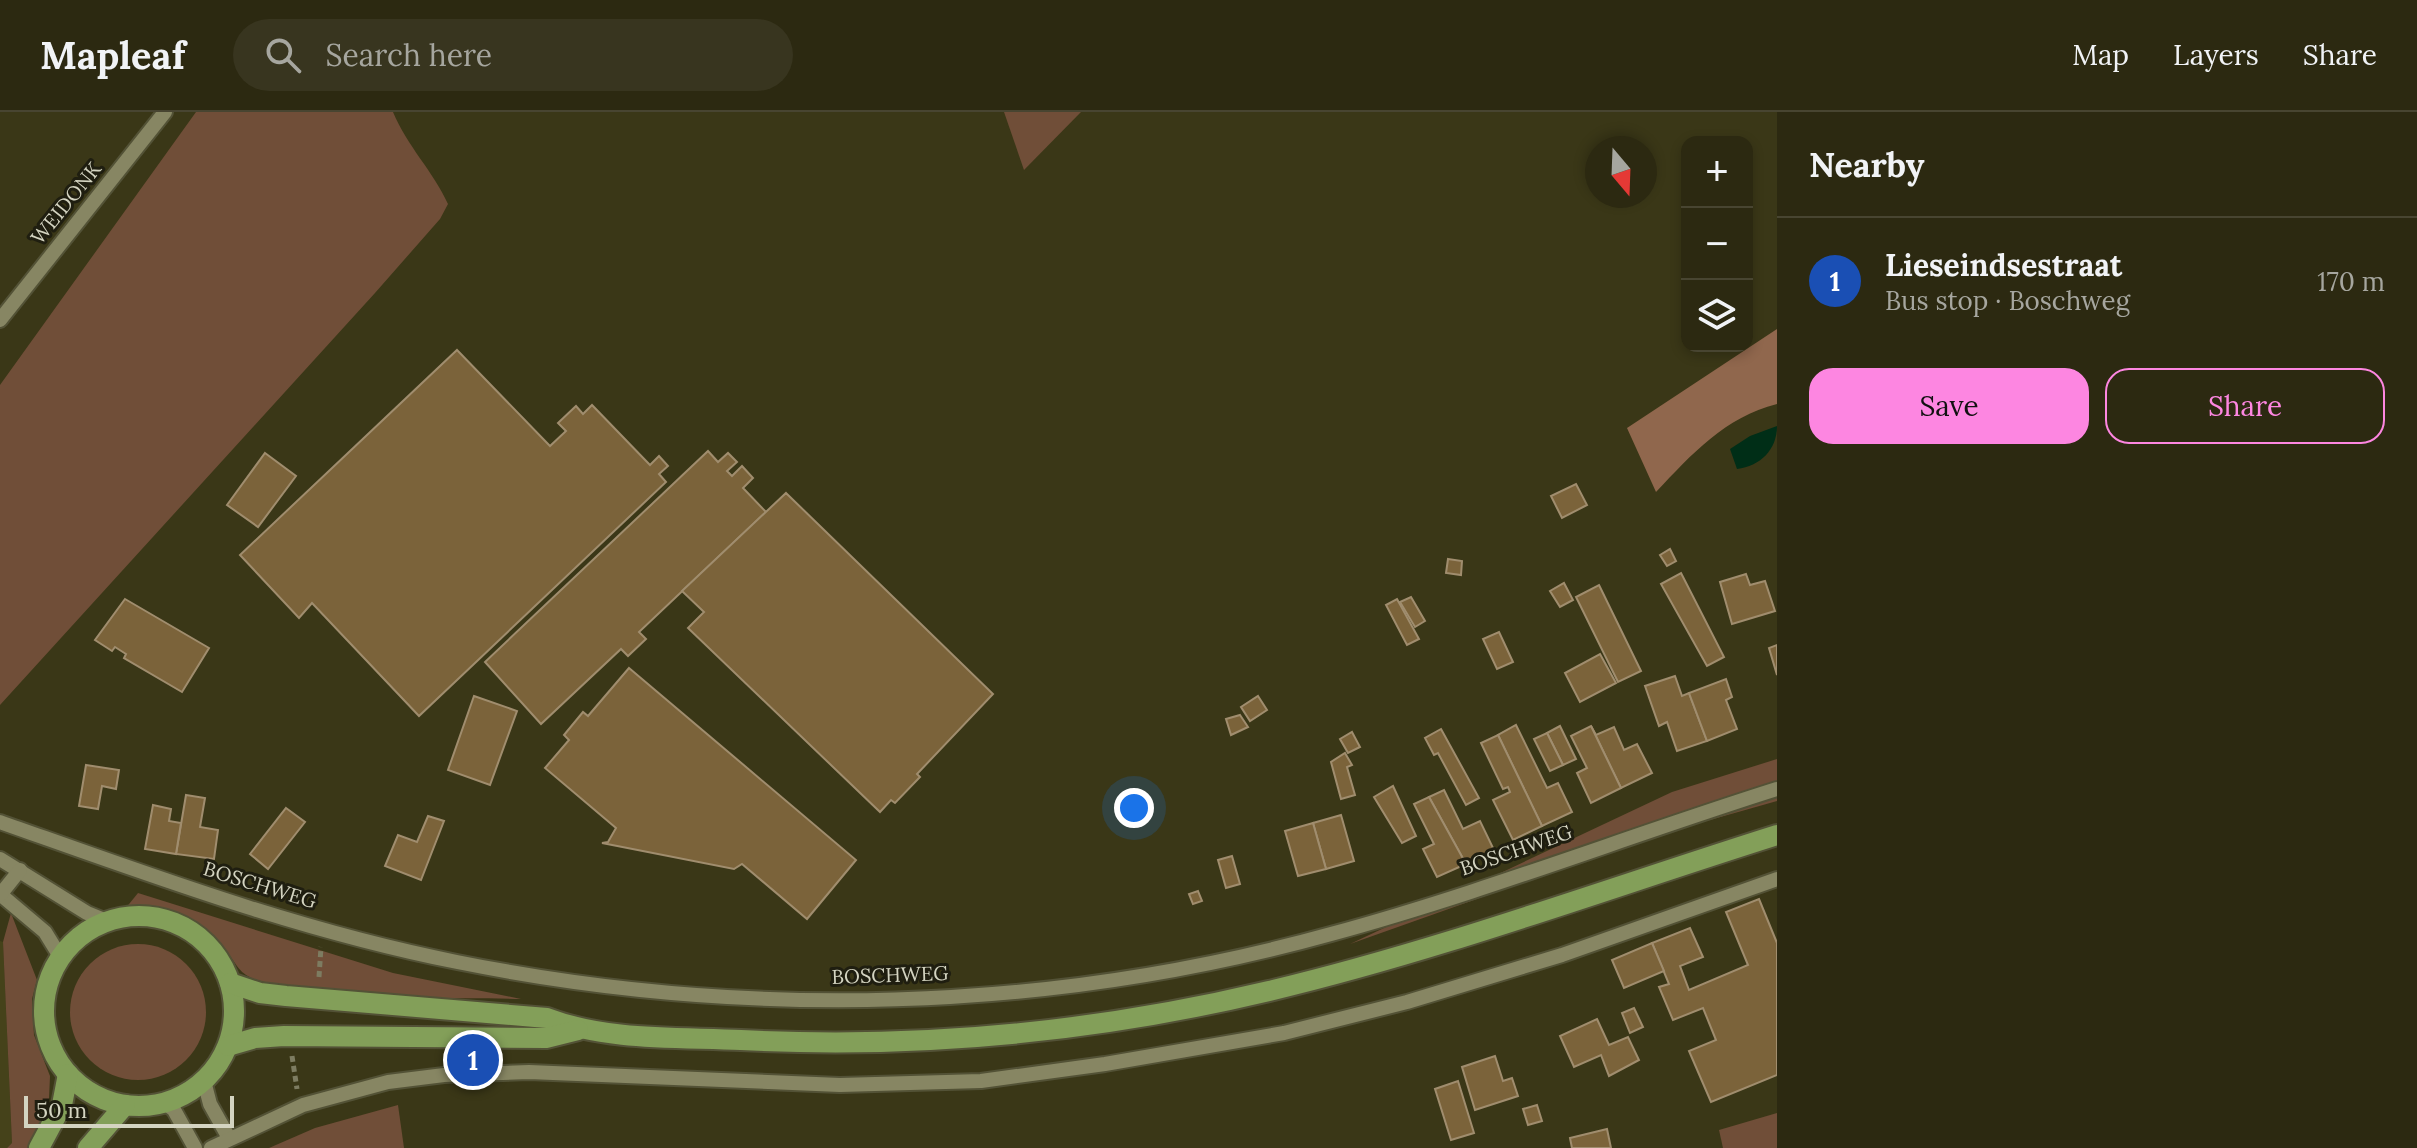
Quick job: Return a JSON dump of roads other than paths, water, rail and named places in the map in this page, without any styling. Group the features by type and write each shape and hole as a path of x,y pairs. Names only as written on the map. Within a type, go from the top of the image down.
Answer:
{"main road":[{"path":"228,1046 255,1038 284,1036 546,1038 578,1030 779,1042 865,1042 1013,1033 1132,1018 1266,992 1377,963 1777,835"},
{"path":"139,916 183,927 216,956 230,983 234,1015 228,1046 204,1081 165,1103 125,1105 94,1095 68,1074 53,1050 44,1010 49,983 61,958 82,936 109,922 139,916"},
{"path":"230,983 286,996 547,1018 578,1030"},
{"path":"39,1148 62,1105 68,1074"},
{"path":"88,1148 125,1105"}],"street":[{"name":"WEIDONK","path":"0,320 165,112"},
{"name":"BOSCHWEG","path":"0,822 198,892 324,930 456,962 682,995 861,1001 1002,993 1137,976 1328,935 1777,789"},
{"path":"0,859 87,913 109,922"},
{"path":"20,870 0,894 45,932 61,958"},
{"path":"211,1148 303,1105 388,1082 484,1072 840,1085 981,1081 1105,1064 1284,1033 1407,1002 1562,955 1777,879"},
{"path":"204,1081 210,1104 229,1138"},
{"path":"165,1103 174,1110 195,1148"}],"place":[{"name":"Lieseindsestraat","path":"473,1060"}]}
